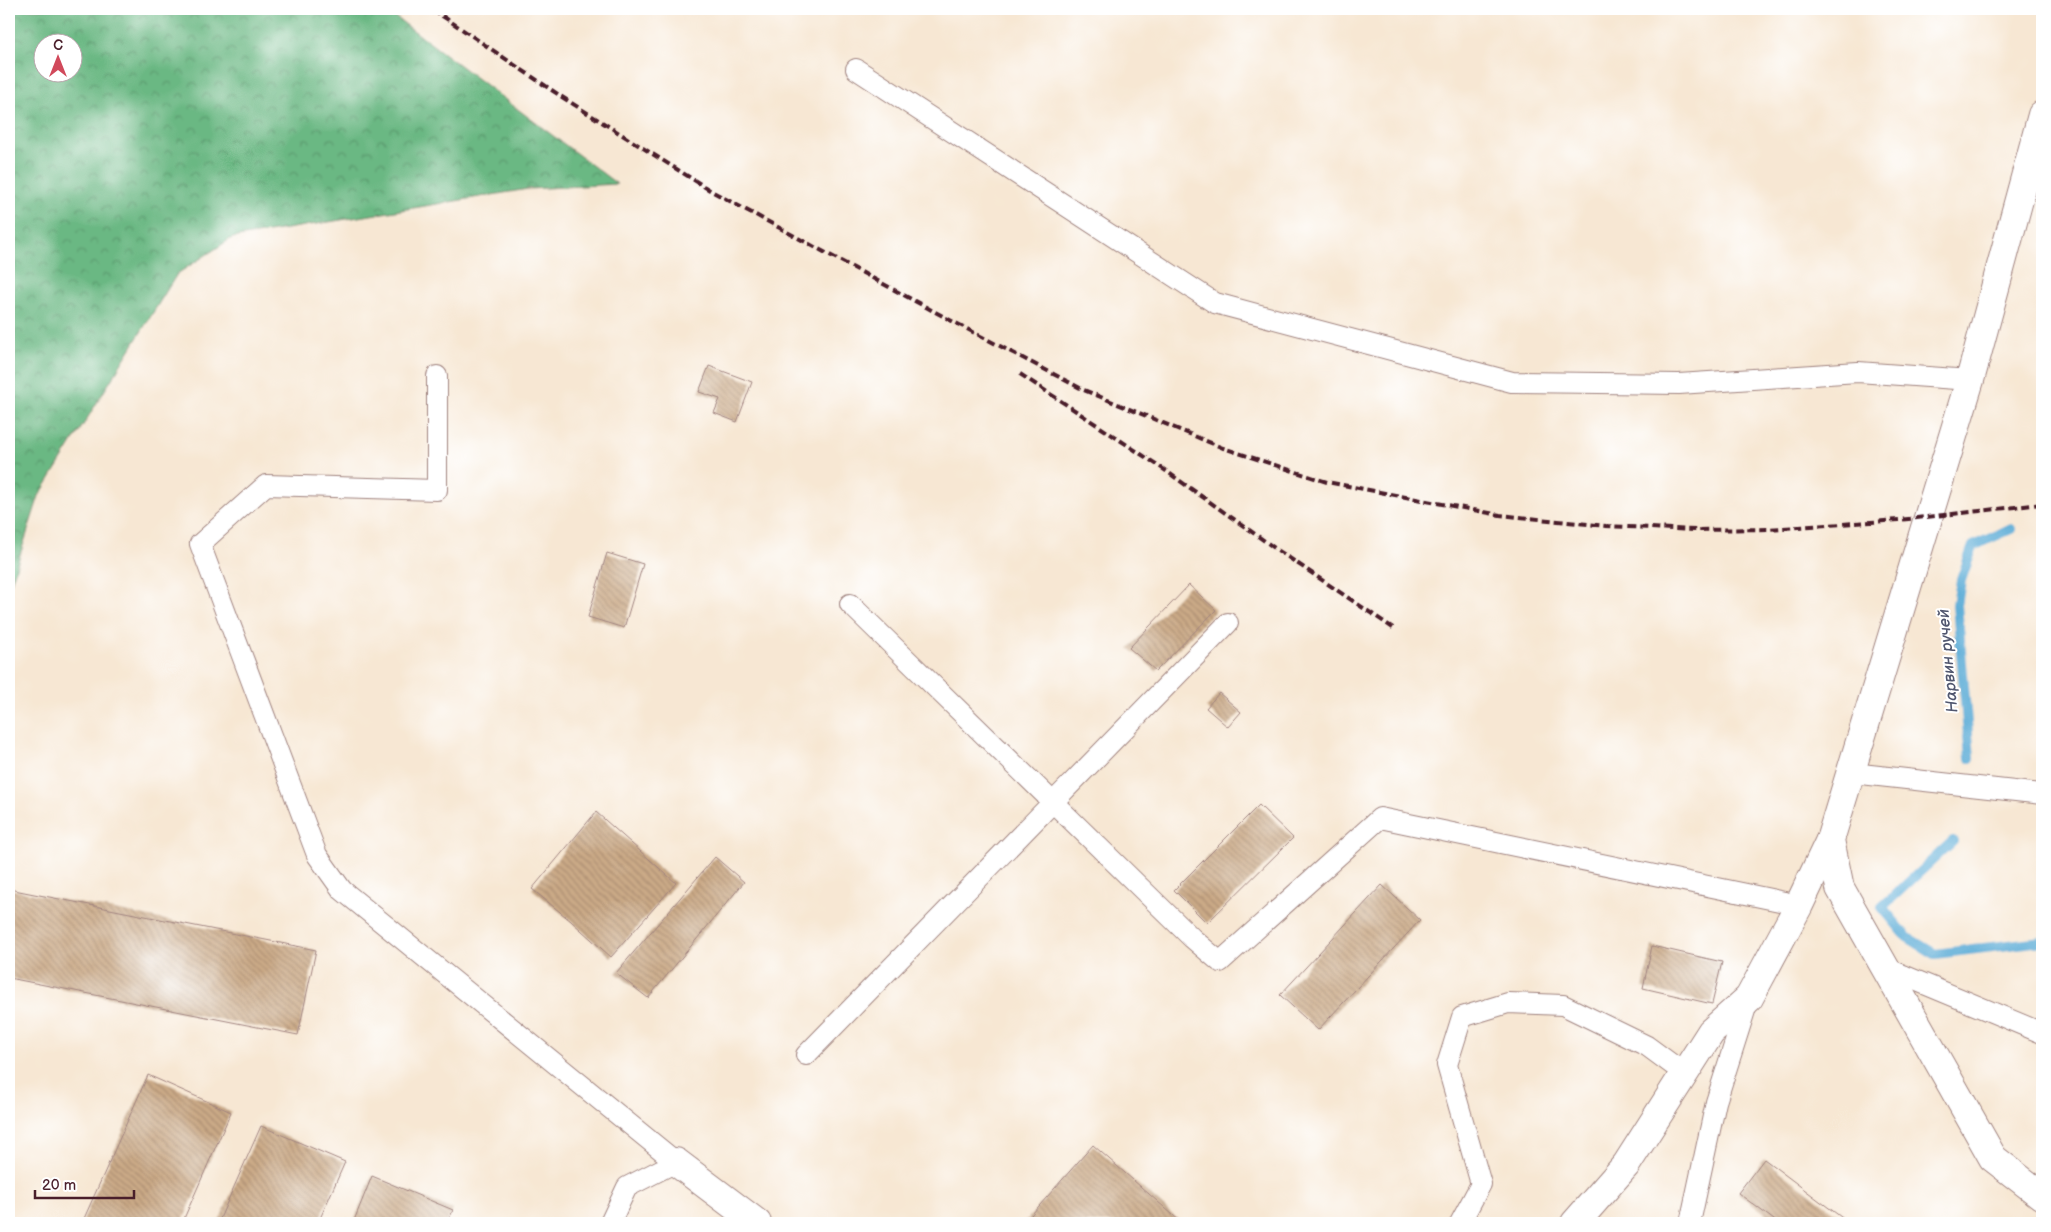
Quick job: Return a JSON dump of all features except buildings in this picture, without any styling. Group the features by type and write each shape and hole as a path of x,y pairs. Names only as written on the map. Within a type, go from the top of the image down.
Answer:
{"street":[{"path":"1575,1223 1626,1165 1711,1032 1749,998 1799,905 1830,840 1852,773 1970,380 2042,115"},
{"path":"1830,840 1840,888 1993,1158 2042,1196"},
{"path":"676,1162 757,1223"}],"lane":[{"path":"856,69 1216,303 1512,382 1679,384 1858,372 1970,380"},
{"path":"437,376 437,490 266,485 200,544 317,855 342,890 676,1162 627,1187 610,1223"},
{"path":"850,604 1192,938 1220,962 1380,818 1799,905"},
{"path":"806,1055 1228,623"},
{"path":"1852,773 2042,794"},
{"path":"1886,968 2042,1033"},
{"path":"1690,1223 1716,1102 1749,998"},
{"path":"1460,1223 1481,1184 1447,1065 1462,1017 1508,1003 1563,1005 1647,1046 1685,1074"}],"green space":[{"path":"9,9 385,9 617,184 528,189 232,238 177,274 39,496 9,589"}],"waterway":[{"name":"Нарвин ручей","path":"1970,758 1957,605 1961,580 1973,546 2011,529"},
{"name":"Нарвин ручей","path":"1953,841 1882,907 1907,937 1935,954 2042,941"}],"railway":[{"path":"432,9 562,97 713,192 950,320 1084,390 1223,448 1327,482 1500,515 1606,526 1695,530 1769,529 1899,520 2042,504"},
{"path":"1020,374 1159,466 1276,549 1393,628"}]}
